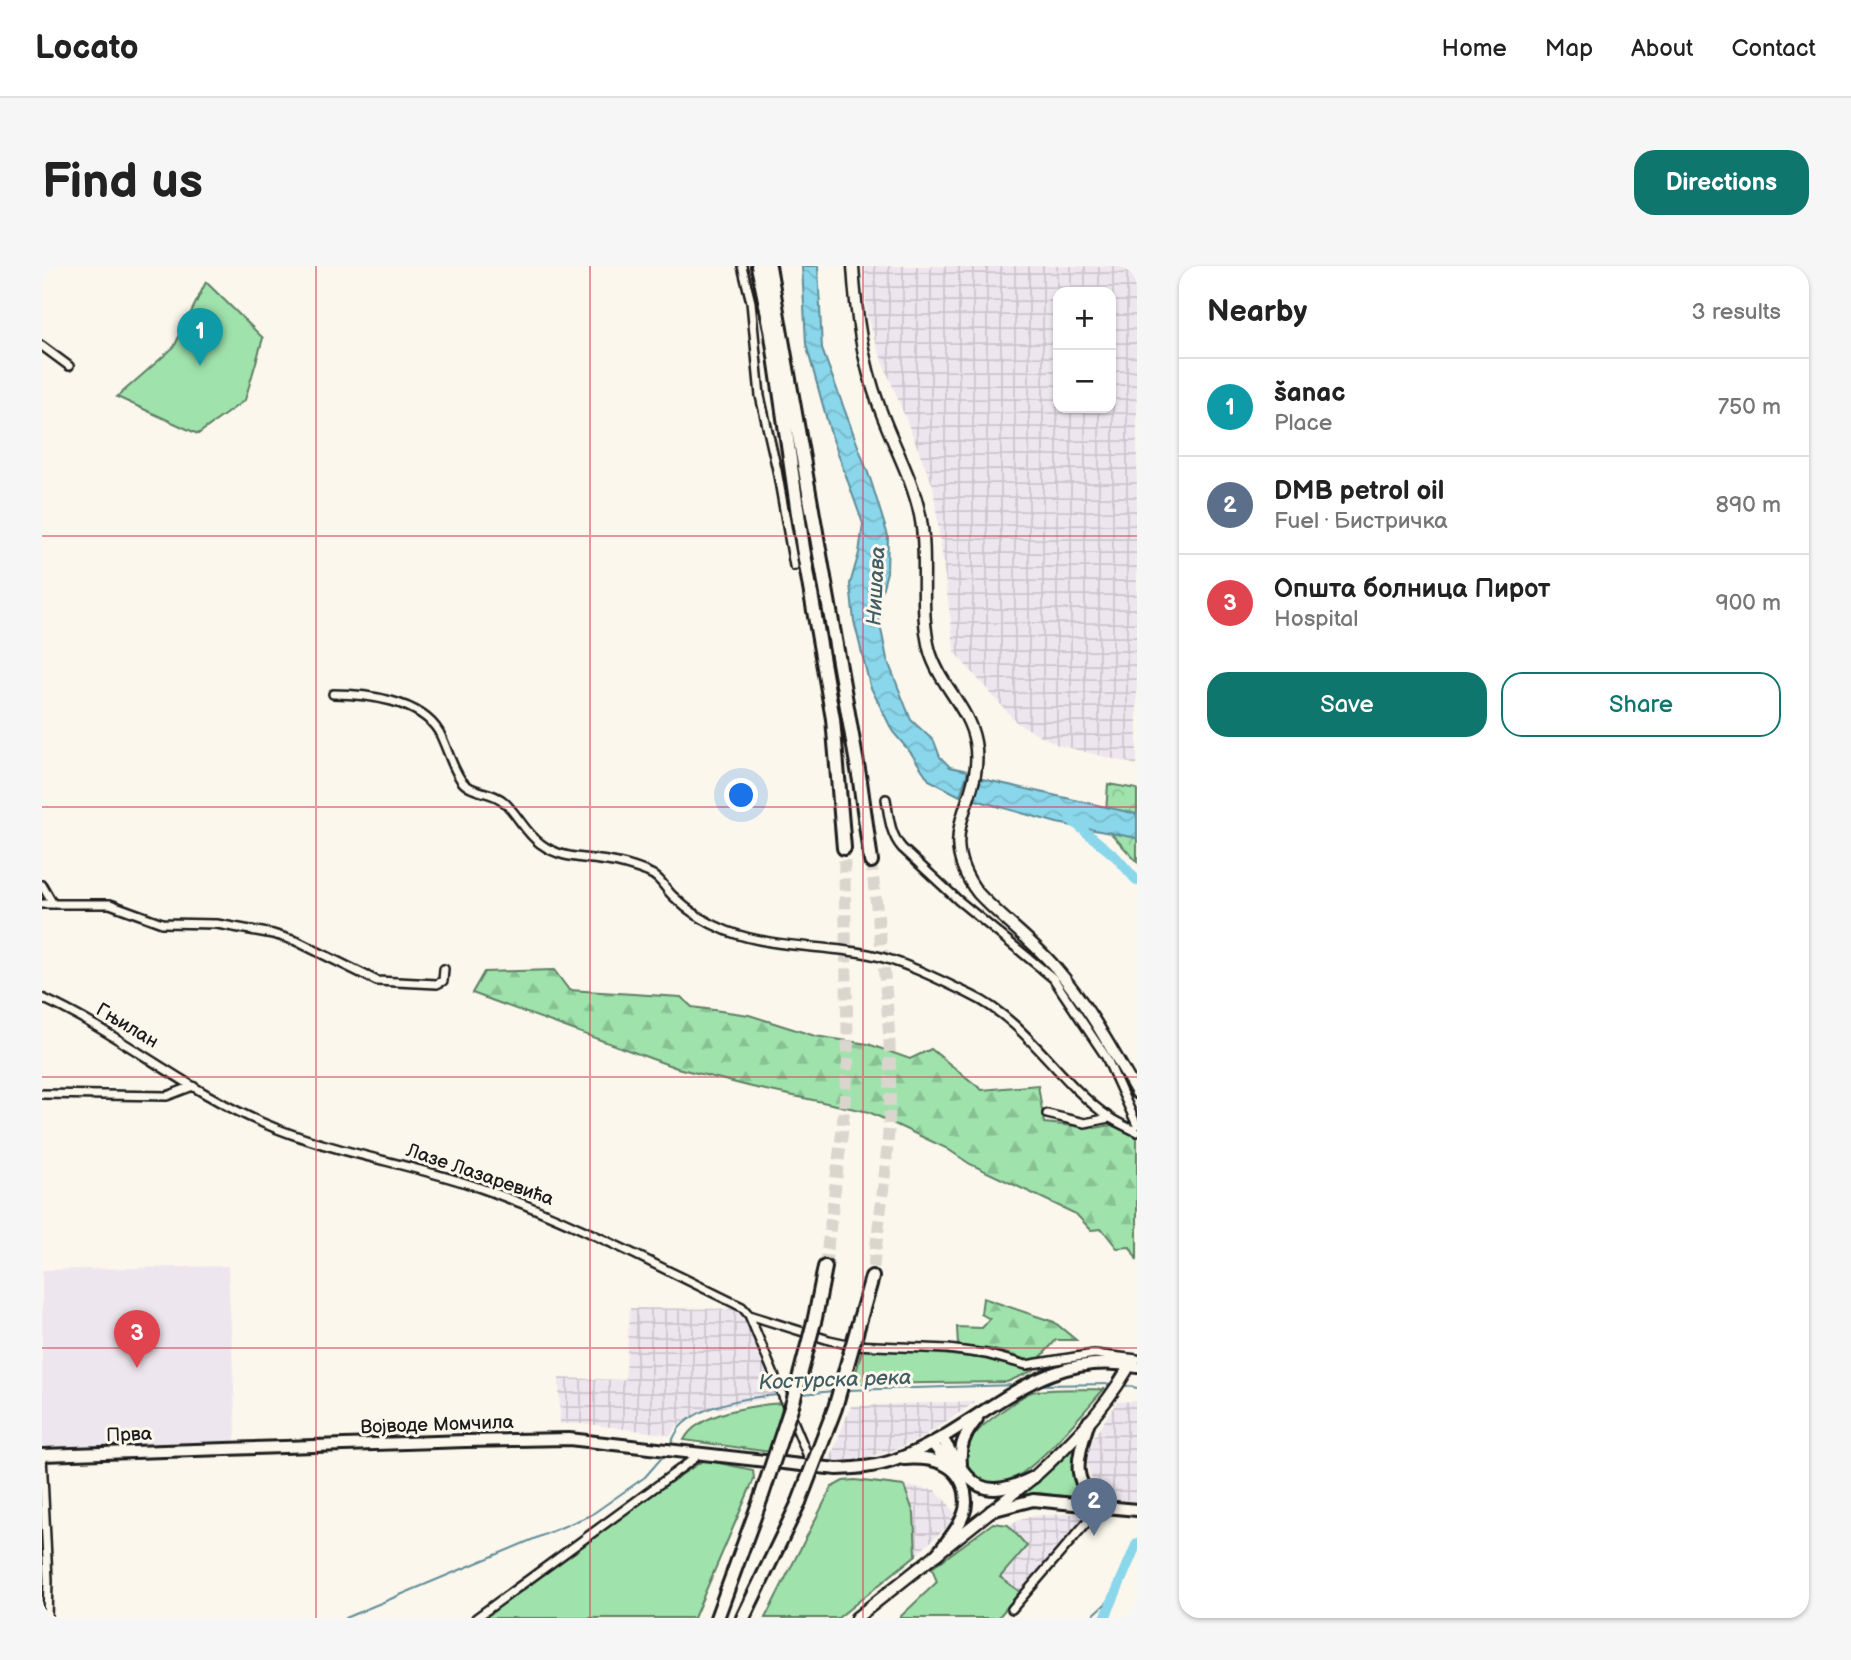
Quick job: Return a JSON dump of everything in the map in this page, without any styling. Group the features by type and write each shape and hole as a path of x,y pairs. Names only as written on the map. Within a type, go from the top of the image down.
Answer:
{"highway":[{"path":"758,266 771,330 803,548 833,719 844,848"},
{"path":"769,266 860,781 871,861"},
{"path":"717,1618 793,1402 825,1267"},
{"path":"743,1618 799,1502 835,1408 872,1277"}],"main road":[{"path":"853,266 856,316 866,366 880,410 914,493 922,525 928,644 943,681 972,729 976,756 973,778 960,821 958,855 969,882 992,908 1041,952 1067,982 1091,1016 1137,1093"},
{"path":"856,1618 1062,1452 1129,1371 1112,1362 1060,1368 1033,1381 937,1440 894,1461"},
{"path":"956,1467 964,1437 983,1412"},
{"path":"1089,1422 1078,1454 1081,1479 1095,1497 1117,1508"},
{"name":"Војводе Момчила","path":"218,1449 553,1439 590,1440 697,1452"},
{"path":"937,1440 956,1467 963,1485 966,1506 957,1527 937,1554"},
{"name":"Прва","path":"42,1455 218,1449"},
{"path":"697,1452 837,1469 931,1459 956,1467 989,1490 1008,1488 1034,1477"},
{"path":"991,1511 1033,1500 1137,1510"}],"street":[{"path":"742,266 751,302 760,396 777,470 794,566"},
{"path":"42,346 69,366"},
{"path":"333,694 379,697 401,704 426,718 439,731 464,784 500,799 529,834 553,852 568,857 616,863 649,873 660,880 672,896 703,920 752,939 771,944 840,950 893,960 980,999 1020,1030 1109,1118 1137,1132"},
{"path":"886,799 892,830 902,848 958,900 1054,978 1106,1057 1137,1125"},
{"path":"42,885 53,904"},
{"path":"42,904 110,904 162,923 218,924 273,934 296,941 377,981 414,985 437,984 443,981 443,969"},
{"name":"Гњилан","path":"42,998 106,1031 193,1086"},
{"path":"42,1094 167,1096 193,1086"},
{"name":"Лазе Лазаревића","path":"193,1086 260,1122 294,1136 415,1167 520,1202 742,1307 749,1315 829,1340 852,1345 948,1349 986,1354 1026,1365 1094,1354 1137,1359"},
{"path":"1047,1114 1085,1123 1109,1118"},
{"path":"749,1315 812,1466"},
{"path":"477,1618 695,1458 697,1452"},
{"path":"42,1455 47,1618"},
{"path":"1012,1609 1100,1507"}],"shaded area":[{"path":"864,266 1137,266 1137,765 1058,745 1017,723 955,653 933,486 878,350 866,313"},
{"path":"228,1266 236,1432 233,1448 42,1453 42,1270"},
{"path":"630,1308 738,1309 747,1315 782,1395 699,1412 677,1426 671,1435 588,1424 560,1424 559,1378 625,1380"},
{"path":"977,1401 920,1439 888,1452 859,1459 829,1461 851,1406"},
{"path":"1137,1401 1137,1502 1112,1498 1098,1489 1090,1475 1086,1459 1090,1443 1117,1402"},
{"path":"904,1486 935,1490 954,1512 953,1521 916,1555 914,1514"},
{"path":"1083,1513 1086,1516 1020,1592 999,1577 1027,1546 1008,1525 1029,1516"}],"green space":[{"path":"206,282 263,338 245,400 198,434 117,397 174,347"},
{"path":"1108,784 1137,789 1137,862 1105,827"},
{"path":"554,970 569,990 681,997 692,1007 749,1015 815,1036 868,1044 910,1059 931,1049 982,1090 1038,1085 1044,1123 1095,1128 1111,1125 1137,1137 1137,1260 1130,1247 1117,1248 1102,1229 1091,1230 1076,1214 869,1112 677,1068 472,993 484,972"},
{"path":"983,1298 1054,1322 1076,1340 1056,1340 1040,1358 1028,1360 991,1349 958,1346 957,1327 982,1328 990,1319 981,1314"},
{"path":"863,1346 980,1358 1032,1371 1007,1382 853,1384"},
{"path":"1104,1389 1042,1457 1015,1478 1003,1483 990,1483 977,1477 968,1468 966,1449 971,1440 994,1417 1026,1395 1044,1390"},
{"path":"783,1403 770,1452 684,1440 691,1430 714,1417 743,1408"},
{"path":"1078,1441 1075,1467 1097,1501 1039,1493 1021,1495"},
{"path":"704,1460 753,1470 754,1479 694,1618 481,1618 655,1492"},
{"path":"843,1481 904,1486 914,1514 916,1555 838,1618 765,1618 832,1487"},
{"path":"993,1523 1008,1525 1027,1546 1000,1577 1020,1592 998,1618 899,1618 937,1582 932,1568"}],"water":[{"name":"Нишава","path":"802,266 818,266 822,349 871,481 888,536 887,572 877,609 887,659 911,720 934,741 940,757 950,767 968,771 960,796 929,780 893,732 870,686 854,621 850,584 859,553 863,524 830,431 806,344"},
{"path":"978,778 1137,814 1137,838 1057,823 972,799"}],"waterway":[{"path":"1070,819 1116,857 1137,881"},
{"name":"Костурска река","path":"1039,1385 1114,1384"},
{"name":"Костурска река","path":"847,1390 1016,1385"},
{"name":"Костурска река","path":"1123,1385 1137,1388"},
{"name":"Костурска река","path":"802,1394 834,1391"},
{"name":"Костурска река","path":"669,1446 680,1427 689,1419 713,1407 779,1395"},
{"name":"Костурска река","path":"345,1618 591,1515 645,1477 665,1454"},
{"path":"1105,1618 1137,1543"},
{"path":"1090,1618 1114,1596"}],"tunnel":[{"path":"825,1267 848,1061 844,848"},
{"path":"871,861 886,988 890,1091 885,1171 872,1277"}],"place":[{"name":"šanac","path":"200,366"},
{"name":"Општа болница Пирот","path":"137,1368"},
{"name":"DMB petrol oil","path":"1094,1536"}]}
